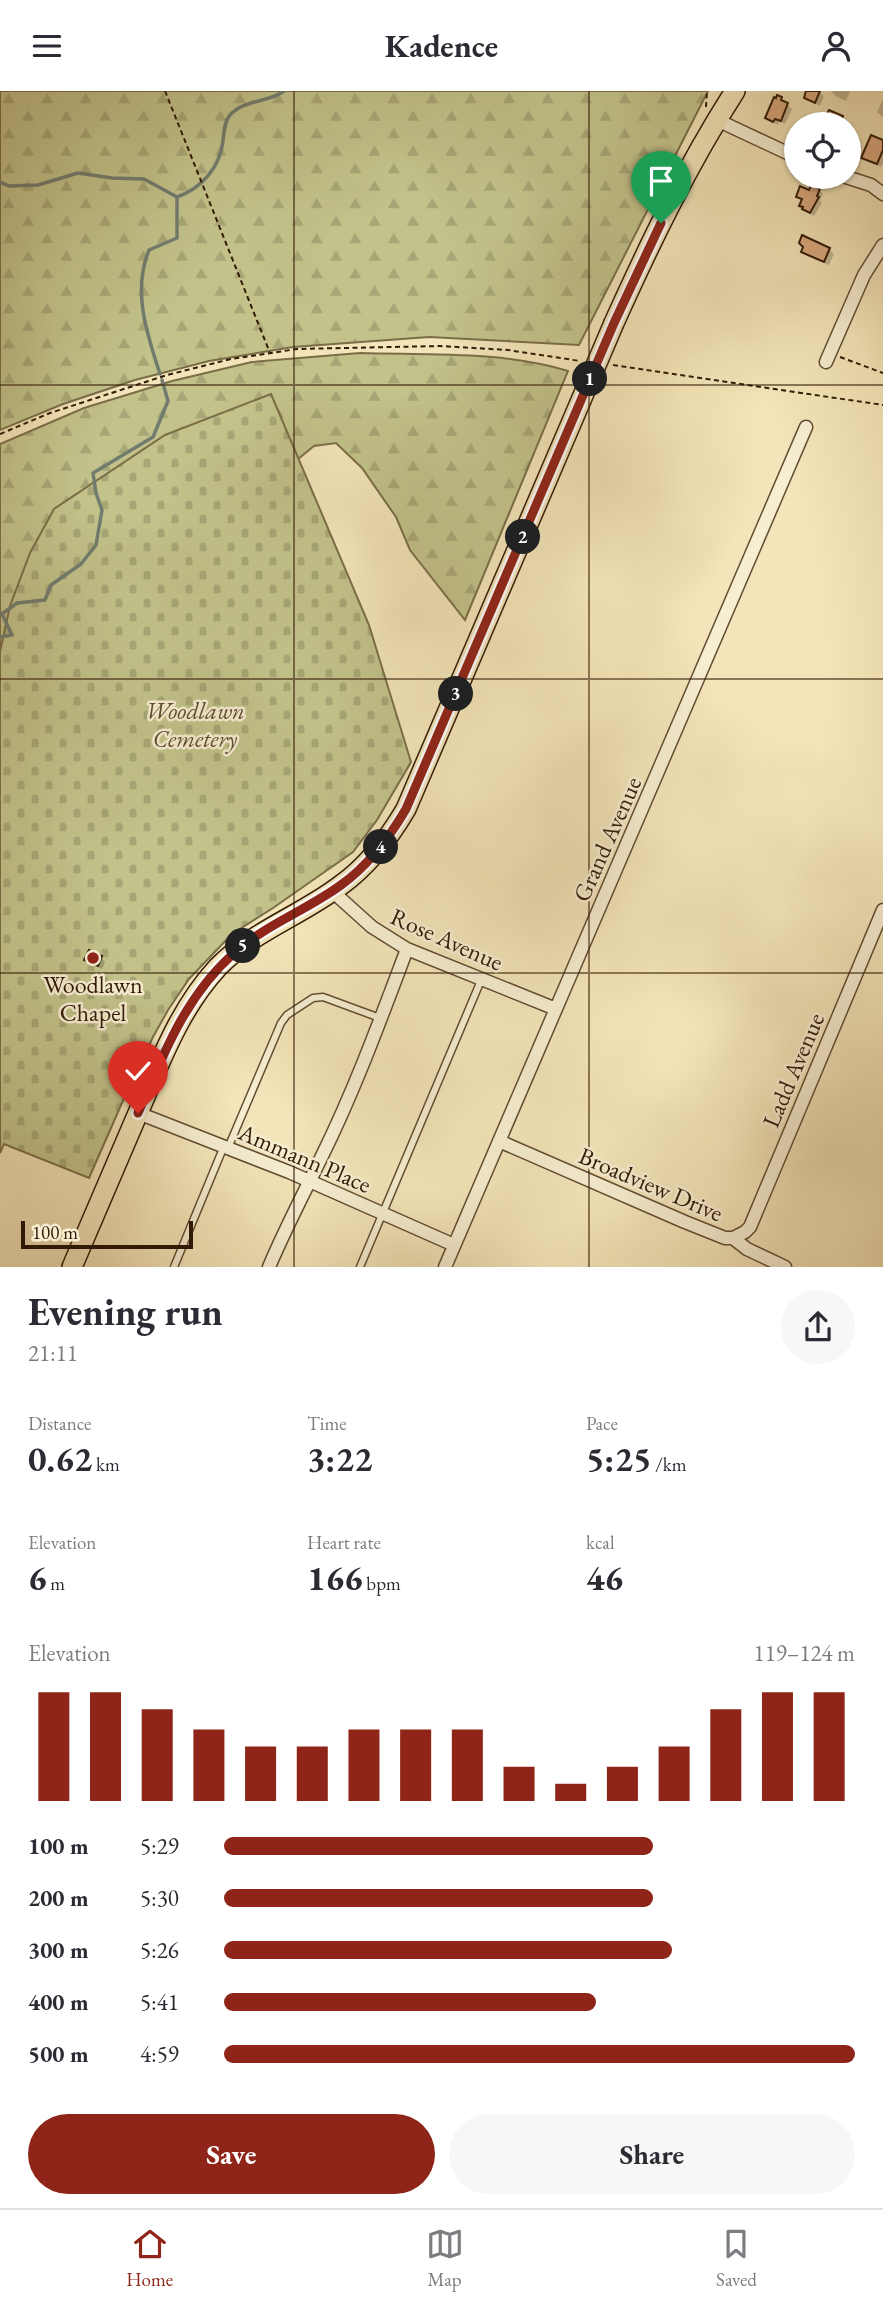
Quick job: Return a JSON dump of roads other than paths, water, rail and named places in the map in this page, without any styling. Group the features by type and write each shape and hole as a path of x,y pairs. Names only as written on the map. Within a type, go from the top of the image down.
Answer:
{"main road":[{"path":"72,1266 173,1033 202,987 235,951 332,891 360,869 379,849 406,809 614,323 661,223 735,91"}],"street":[{"path":"717,120 784,151"},
{"path":"861,182 883,194"},
{"path":"829,355 864,275 883,245"},
{"name":"Grand Avenue","path":"445,1266 806,427"},
{"name":"Rose Avenue","path":"332,891 372,927 407,949 556,1009"},
{"name":"Ladd Avenue","path":"733,1238 740,1236 750,1227 883,911"},
{"path":"269,1266 346,1104 407,949"},
{"name":"Ammann Place","path":"138,1113 309,1180 454,1245"},
{"name":"Broadview Drive","path":"499,1141 685,1223 725,1238 733,1238 747,1249 785,1266"}],"lane":[{"path":"360,1266 482,978"},
{"path":"174,1266 275,1035 287,1015 313,998 323,997 380,1018"}],"waterway":[{"path":"0,182 9,186 38,185 78,173 144,179 177,197 202,182 214,168 221,151 225,124 230,115 242,106 271,98 284,91"},
{"path":"160,374 143,312 142,281 149,250 177,238 177,197"},
{"path":"0,637 12,635 2,614 17,603 45,600 51,585 81,564 96,545 102,510 93,473 153,437 168,401 162,380"}],"place":[{"name":"Woodlawn Chapel","path":"93,958"}],"park label":[{"name":"Woodlawn Cemetery","path":"195,724"}]}
